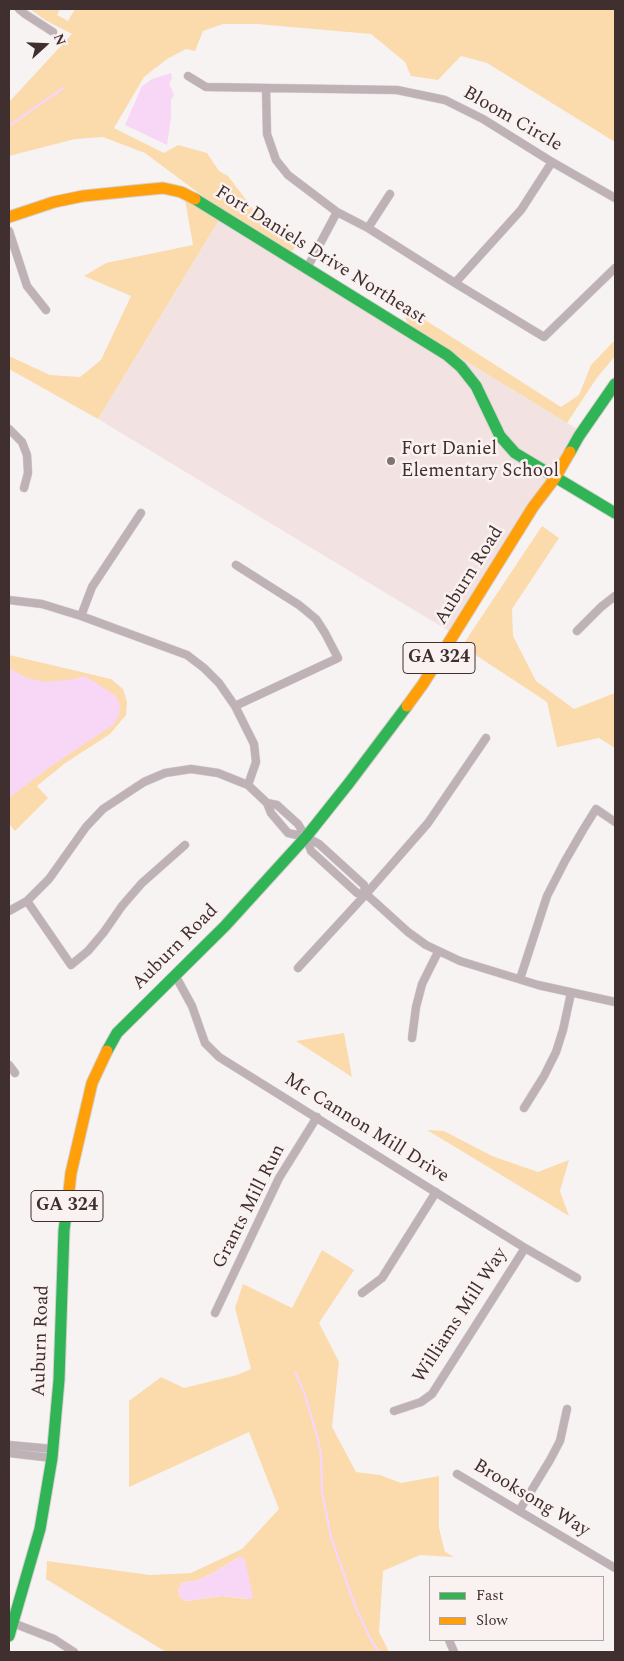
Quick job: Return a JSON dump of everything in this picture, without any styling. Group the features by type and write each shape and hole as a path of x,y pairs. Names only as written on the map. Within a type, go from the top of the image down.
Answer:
{"main road":[{"name":"Fort Daniels Drive Northeast","path":"9,217 54,202 83,196 163,188 182,192 447,355 461,367 476,386 500,436 515,453 615,513"},
{"name":"Auburn Road","path":"9,1636 40,1529 53,1453 59,1380 64,1230 71,1173 92,1083 108,1048 117,1033 225,926 306,837 349,784 423,684 533,507 555,478 579,436 615,384"}],"street":[{"path":"19,9 53,32"},
{"name":"Bloom Circle","path":"188,76 206,87 397,90 445,100 483,119 615,198"},
{"path":"266,89 267,134 276,160 288,175 337,212 368,228 455,284 544,337 615,268"},
{"path":"455,284 521,210 552,162"},
{"path":"368,228 390,194"},
{"path":"307,268 337,212"},
{"path":"9,231 28,286 46,310"},
{"path":"9,429 22,442 27,455 28,473 24,488"},
{"path":"81,616 92,587 141,513"},
{"path":"235,706 338,658 326,633 316,619 299,605 236,565"},
{"path":"577,631 600,607 615,596"},
{"path":"9,600 42,604 81,616 187,655 204,668 220,683 235,706 254,744 256,762 248,785"},
{"path":"298,968 428,823 486,738"},
{"path":"9,910 27,901 49,879 86,827 103,809 144,782 166,773 192,769 218,773 248,785 267,802 277,806 298,824 306,837"},
{"path":"267,802 271,813 288,833 306,837 319,844 364,885 366,894 426,946 460,961 538,985 615,1002"},
{"path":"520,979 547,896 596,809 615,822"},
{"path":"27,901 71,965 88,951 142,883 185,845"},
{"path":"412,1038 416,1006 422,984 438,952"},
{"name":"Mc Cannon Mill Drive","path":"174,975 183,987 192,1006 204,1043 219,1057 577,1278"},
{"path":"524,1108 556,1052 571,993"},
{"path":"9,1064 15,1073"},
{"name":"Grants Mill Run","path":"215,1313 279,1178 317,1117"},
{"path":"362,1293 382,1278 436,1192"},
{"name":"Williams Mill Way","path":"394,1411 421,1402 432,1394 526,1248"},
{"path":"519,1510 560,1441 568,1409"},
{"path":"9,1445 53,1453"},
{"path":"9,1453 53,1453"},
{"name":"Brooksong Way","path":"457,1474 615,1568"},
{"path":"12,1624 54,1639 74,1652"}],"shaded area":[{"path":"30,9 60,9 57,15 68,21 75,9 615,9 615,142 487,63 461,56 438,80 411,76 405,62 371,34 257,24 223,24 203,31 195,51 186,49 167,59 144,77 114,128 164,153 178,145 207,153 219,171 228,176 253,209 300,240 290,254 224,212 145,153 103,137 75,139 9,156 9,102 72,34 45,20"},
{"path":"171,73 172,79 169,83 174,95 171,100 171,118 167,145 125,125 142,86 152,79"},
{"path":"185,200 219,220 98,419 9,369 9,356 50,375 80,377 101,360 131,296 84,276 106,263 193,245"},
{"path":"224,212 582,432 457,636 98,419"},
{"path":"411,311 561,407 579,395 591,365 615,340 615,356 596,379 567,423 409,326 404,315"},
{"path":"542,526 559,538 512,609 513,636 536,681 574,709 615,693 615,748 599,738 557,747 547,702 462,646"},
{"path":"9,655 111,679 123,689 127,702 126,715 110,734 64,764 37,786 48,798 15,831 9,824"},
{"path":"9,668 25,677 45,682 75,679 83,676 116,696 120,705 119,716 113,725 50,767 9,798"},
{"path":"344,1033 352,1077 296,1041"},
{"path":"427,1130 444,1131 492,1156 538,1172 569,1160 560,1191 569,1216"},
{"path":"322,1250 354,1270 319,1323 339,1362 332,1427 356,1472 380,1475 401,1483 439,1476 439,1528 445,1552 454,1557 420,1555 383,1571 379,1632 389,1652 166,1652 46,1579 47,1561 150,1575 191,1573 242,1549 279,1509 249,1432 129,1487 129,1401 161,1377 184,1388 237,1375 251,1369 235,1308 243,1284 292,1308","holes":["239,1557 245,1560 247,1599 222,1596 186,1601 180,1597 178,1589 182,1583 198,1580"]},
{"path":"239,1557 243,1557 245,1560 253,1598 222,1596 185,1601 180,1597 178,1589 182,1583 198,1580"}],"waterway":[{"path":"9,126 63,88"},
{"path":"295,1372 304,1392 318,1439 321,1455 322,1492 331,1537 355,1606 370,1638 379,1652"}],"traffic: fast":[{"path":"195,199 447,355 461,367 476,386 500,436 515,453 615,513"},
{"path":"570,452 615,384"},
{"path":"107,1051 117,1033 225,926 306,837 407,706"},
{"path":"9,1636 40,1529 52,1458 59,1380 64,1230 68,1200"}],"traffic: slow":[{"path":"9,217 54,202 83,196 163,188 181,192 195,199"},
{"path":"407,706 423,684 533,507 555,478 570,452"},
{"path":"68,1200 71,1173 92,1083 107,1051"}],"place":[{"name":"Fort Daniel Elementary School","path":"391,461"}]}
